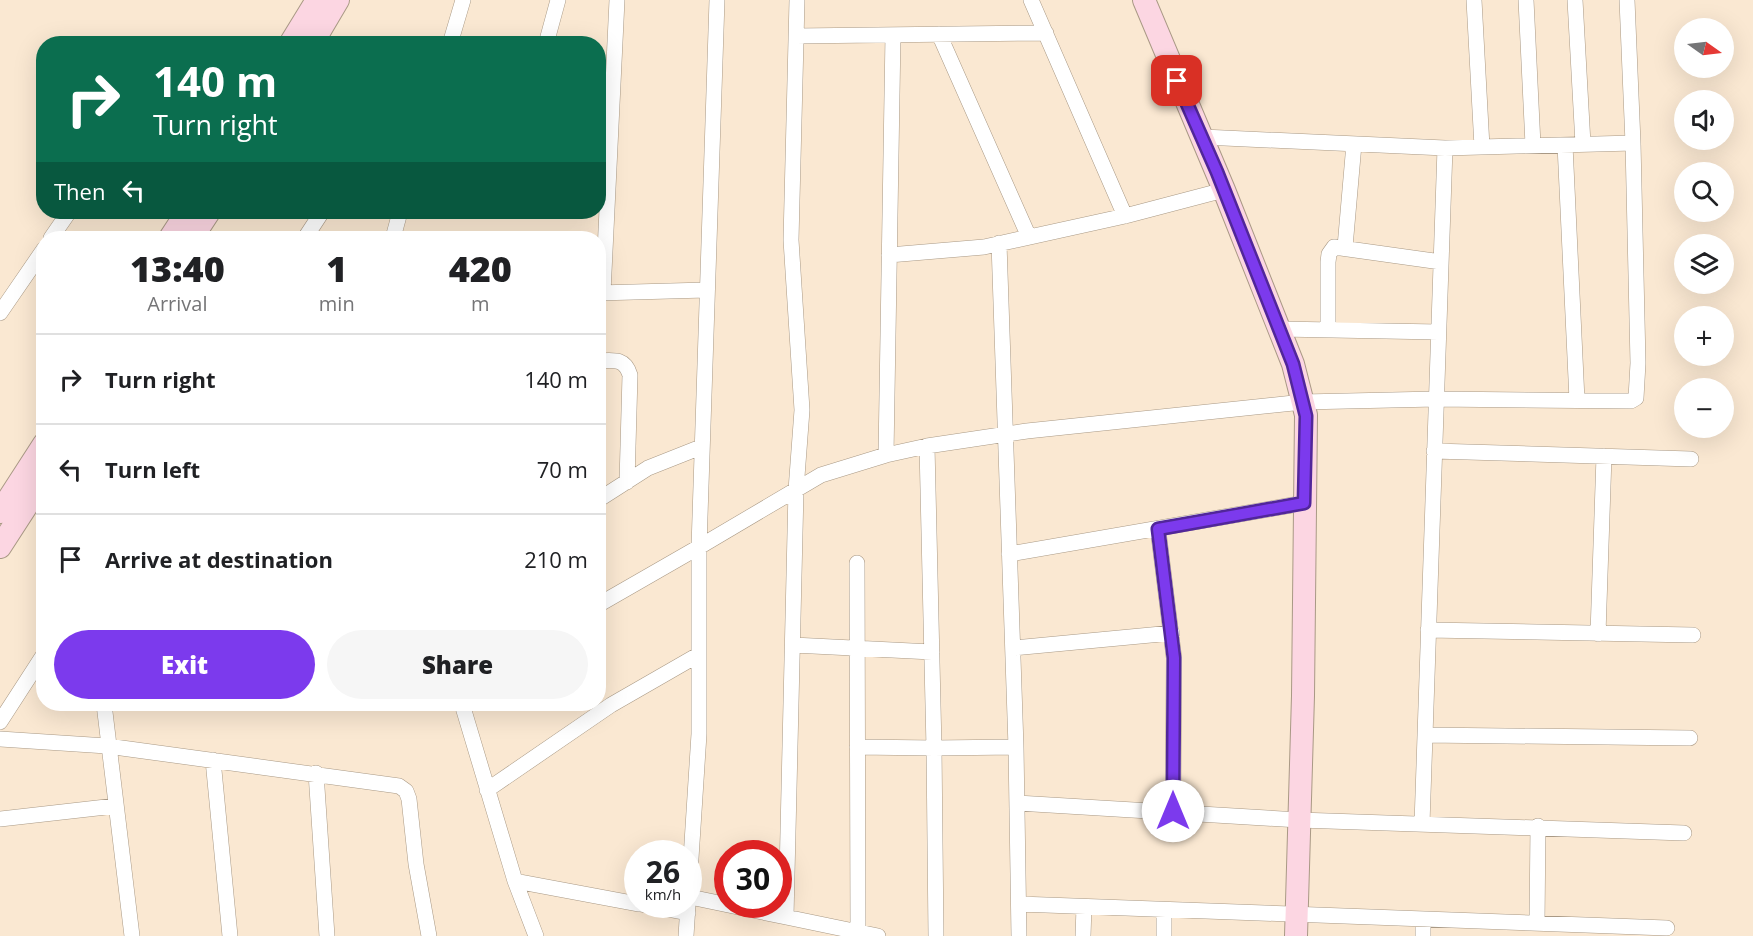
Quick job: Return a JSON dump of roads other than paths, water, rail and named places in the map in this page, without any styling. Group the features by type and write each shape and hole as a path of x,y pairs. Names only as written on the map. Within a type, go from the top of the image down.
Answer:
{"main road":[{"path":"295,36 317,0"},
{"path":"317,36 338,0"},
{"path":"1144,0 1168,62 1203,137 1280,329 1293,364 1306,416 1296,925"},
{"path":"0,512 36,456"},
{"path":"0,547 36,491"}],"street":[{"path":"452,36 463,0"},
{"path":"548,36 558,0"},
{"path":"606,201 617,0"},
{"path":"693,840 699,734 701,447 717,0"},
{"path":"788,840 796,490 802,410 791,240 797,0"},
{"path":"1032,0 1125,216"},
{"path":"1474,0 1482,147"},
{"path":"1526,0 1533,145"},
{"path":"1575,0 1583,144"},
{"path":"606,600 821,475 886,455 927,446 1027,431 1303,402 1436,399 1631,401 1638,394 1633,143 1627,0"},
{"path":"796,36 1046,33"},
{"path":"939,34 1029,237"},
{"path":"886,455 893,35"},
{"path":"1203,137 1445,148 1633,143"},
{"path":"1345,247 1354,144"},
{"path":"1565,145 1577,400"},
{"path":"1422,824 1445,148"},
{"path":"889,255 956,251 999,243 1125,216 1224,190"},
{"path":"999,243 1016,747 1019,936"},
{"path":"1328,330 1329,254 1334,247 1441,262"},
{"path":"0,313 36,261"},
{"path":"606,293 706,290"},
{"path":"1280,329 1438,332"},
{"path":"606,361 620,361 627,366 630,375 627,482"},
{"path":"927,446 936,936"},
{"path":"606,495 668,458 701,447"},
{"path":"1434,451 1690,459"},
{"path":"1598,633 1604,456"},
{"path":"1009,554 1304,503"},
{"path":"1158,529 1172,633 1173,811"},
{"path":"857,563 858,932"},
{"path":"1428,630 1693,635"},
{"path":"1013,648 1172,633"},
{"path":"792,645 932,652"},
{"path":"606,708 698,655"},
{"path":"0,722 36,666"},
{"path":"104,711 132,936"},
{"path":"464,711 515,881 536,936"},
{"path":"487,790 602,711"},
{"path":"1425,735 1690,738"},
{"path":"0,739 107,746 389,783 406,791 429,936"},
{"path":"857,747 1016,747"},
{"path":"213,760 230,936"},
{"path":"316,773 327,936"},
{"path":"1017,803 1299,820 1684,832"},
{"path":"0,819 115,806"},
{"path":"1537,923 1538,826"},
{"path":"515,881 624,901"},
{"path":"1019,904 1164,910 1296,925 1423,919 1518,929 1537,923 1614,931 1667,928"},
{"path":"1083,936 1084,907"},
{"path":"1164,910 1164,936"},
{"path":"686,936 688,918"},
{"path":"791,918 878,936"},
{"path":"1423,919 1423,936"}]}
